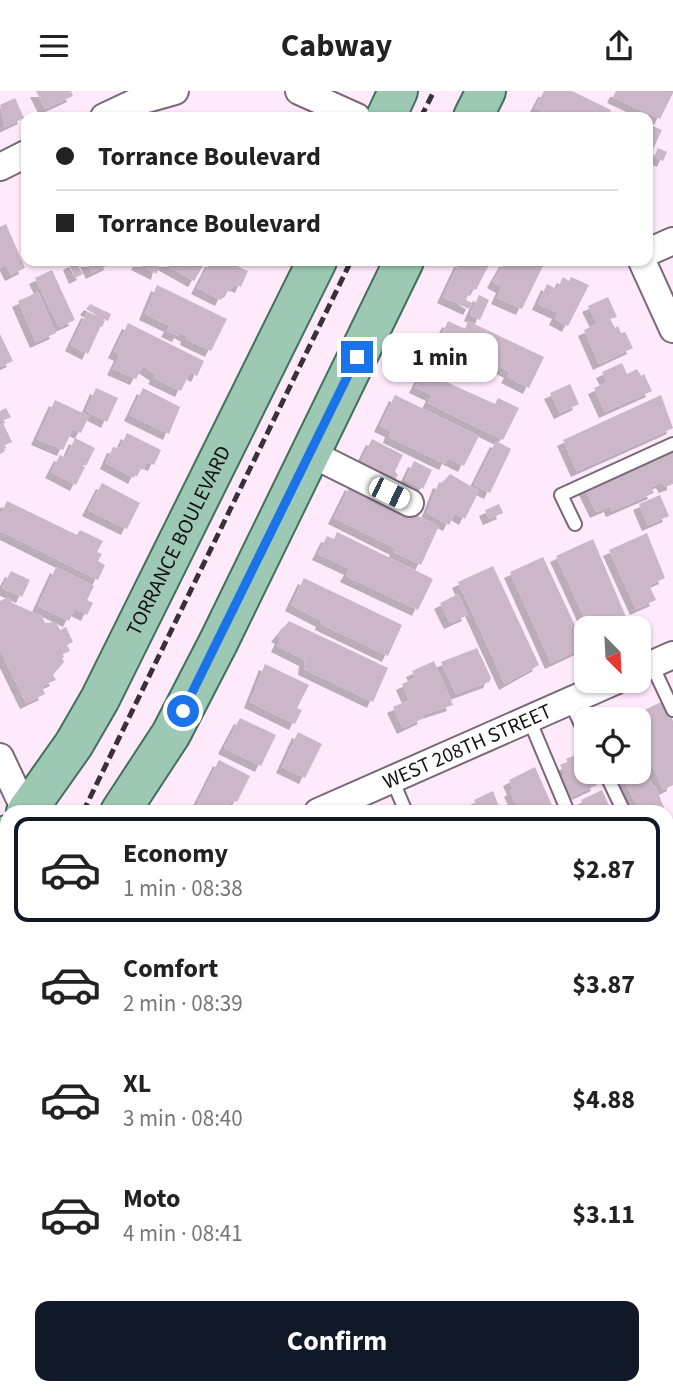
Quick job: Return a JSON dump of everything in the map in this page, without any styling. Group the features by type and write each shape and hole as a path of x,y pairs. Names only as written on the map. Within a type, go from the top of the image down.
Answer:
{"main road":[{"path":"388,112 398,91"},
{"path":"476,112 486,91"},
{"name":"TORRANCE BOULEVARD","path":"31,805 74,744 100,699 315,266"},
{"path":"144,795 171,734 402,266"}],"street":[{"path":"111,112 133,97 175,91"},
{"path":"299,91 346,112"},
{"path":"0,167 21,156"},
{"path":"653,250 673,241"},
{"path":"644,266 673,329"},
{"path":"310,453 410,503"},
{"name":"WEST 208TH STREET","path":"333,805 588,693"},
{"path":"0,757 23,805"}],"lane":[{"path":"575,524 561,495 673,444"},
{"path":"654,664 673,711"},
{"path":"570,701 574,710"},
{"path":"529,719 565,805"},
{"path":"392,779 403,805"},
{"path":"611,784 621,805"}],"building":[{"path":"36,91 71,91 73,96 45,109"},
{"path":"544,91 572,91 611,110 543,112 535,108"},
{"path":"616,91 673,91 660,119 653,116 653,112 645,112 613,97"},
{"path":"15,98 21,112 21,119 5,127 0,105"},
{"path":"653,126 662,130 653,149"},
{"path":"658,148 667,152 663,161 654,157"},
{"path":"6,224 21,259 21,266 25,268 11,275 6,265 0,268 0,227"},
{"path":"70,266 78,266 83,274 75,278"},
{"path":"88,266 106,266 92,273"},
{"path":"141,266 159,266 157,274"},
{"path":"167,266 203,266 194,281"},
{"path":"208,266 237,266 248,271 241,287 234,284 230,292 226,290 221,300 197,288"},
{"path":"458,266 488,266 476,290 471,288 466,300 472,303 469,309 443,297"},
{"path":"502,266 543,266 522,309 497,298 502,287 493,282"},
{"path":"52,270 75,320 59,327 35,278"},
{"path":"563,277 569,281 571,277 589,285 568,326 555,319 558,313 538,304 547,284 557,289"},
{"path":"157,285 227,319 211,351 186,339 187,336 180,332 178,336 167,331 170,326 145,314"},
{"path":"38,292 56,333 36,342 18,301"},
{"path":"479,295 489,300 480,320 470,315"},
{"path":"608,297 617,317 610,319 615,328 618,326 621,333 625,332 633,348 599,364 584,330 597,324 588,306"},
{"path":"90,304 111,314 108,321 104,319 88,354 71,345 87,312 98,316 86,309"},
{"path":"448,321 465,329 468,321 544,357 529,388 507,377 510,372 461,346 456,356 436,346"},
{"path":"128,323 204,361 197,376 190,372 181,391 154,378 156,375 143,366 136,379 113,369 120,355 114,352"},
{"path":"0,334 13,361 0,367"},
{"path":"428,361 449,371 444,381 495,404 498,398 519,408 503,440 428,403 432,395 415,387"},
{"path":"622,363 627,374 637,369 641,376 644,374 652,391 605,412 594,388 607,382 602,372"},
{"path":"570,384 579,404 560,413 550,393"},
{"path":"96,388 118,398 107,422 86,411"},
{"path":"143,388 180,407 169,434 130,415"},
{"path":"395,395 479,436 464,466 448,458 445,464 389,437 391,431 380,426"},
{"path":"661,395 673,428 577,471 563,440"},
{"path":"55,400 89,416 81,433 73,429 63,450 37,439"},
{"path":"6,408 11,417 0,422 0,411"},
{"path":"3,423 12,442 3,446 5,451 0,454 0,425"},
{"path":"127,433 161,450 154,465 147,462 143,470 139,468 134,478 106,463 113,447 120,448"},
{"path":"75,438 95,448 86,466 67,456"},
{"path":"372,439 403,455 395,471 398,475 389,487 356,471"},
{"path":"496,441 511,449 490,493 474,485"},
{"path":"673,450 673,484 665,487 662,482 651,487 654,493 612,511 610,506 596,512 585,489 654,458 656,463 659,461 657,457"},
{"path":"60,455 85,467 76,485 51,472"},
{"path":"414,461 432,470 423,489 405,480"},
{"path":"450,474 479,491 465,519 455,513 449,525 427,513 439,482 442,483"},
{"path":"102,483 140,503 127,529 88,510"},
{"path":"351,484 439,526 421,565 394,552 396,549 334,518"},
{"path":"660,495 669,516 648,525 639,504"},
{"path":"7,501 77,535 80,530 103,541 97,552 102,554 98,561 105,565 98,580 0,531 0,515"},
{"path":"499,504 503,513 489,519 485,510"},
{"path":"337,532 433,579 418,610 346,576 350,569 318,554 327,536 334,539"},
{"path":"647,533 665,578 649,585 656,600 636,609 609,550"},
{"path":"593,539 626,616 584,616 556,556"},
{"path":"543,557 574,623 574,652 551,663 510,572"},
{"path":"493,566 539,665 505,684 458,582"},
{"path":"56,567 94,586 87,600 93,603 87,615 75,609 69,621 38,606"},
{"path":"11,571 30,580 22,597 2,588"},
{"path":"304,578 402,625 388,656 321,624 322,621 291,605"},
{"path":"458,594 468,615 450,623 440,603"},
{"path":"9,597 12,603 42,616 45,623 56,622 60,630 66,627 73,642 67,645 70,651 61,655 64,662 53,675 56,680 42,686 45,694 26,703 0,650 0,601"},
{"path":"289,621 388,668 373,702 304,669 305,660 277,646 281,638 277,636"},
{"path":"477,648 491,678 489,682 456,694 441,662"},
{"path":"434,661 453,705 422,715 424,718 403,728 393,707 409,700 402,684 415,678 412,671"},
{"path":"265,664 309,685 297,708 302,710 295,724 250,702"},
{"path":"665,703 673,721 673,785 663,790 651,763 651,707"},
{"path":"240,718 276,735 261,766 224,748"},
{"path":"298,732 322,744 305,778 282,767"},
{"path":"574,756 574,784 597,785 565,800 556,780 565,775 561,766 568,763 566,759"},
{"path":"219,760 250,776 237,802 232,800 230,805 196,805"},
{"path":"535,767 552,805 517,805 510,791 513,789 509,780"},
{"path":"651,782 663,805 637,805 626,784"},
{"path":"602,790 609,805 583,805 581,800"},
{"path":"493,791 498,805 474,805 474,800"}],"railway":[{"path":"424,112 434,91"},
{"path":"86,805 349,266"}],"route":[{"path":"183,711 357,357"}]}
